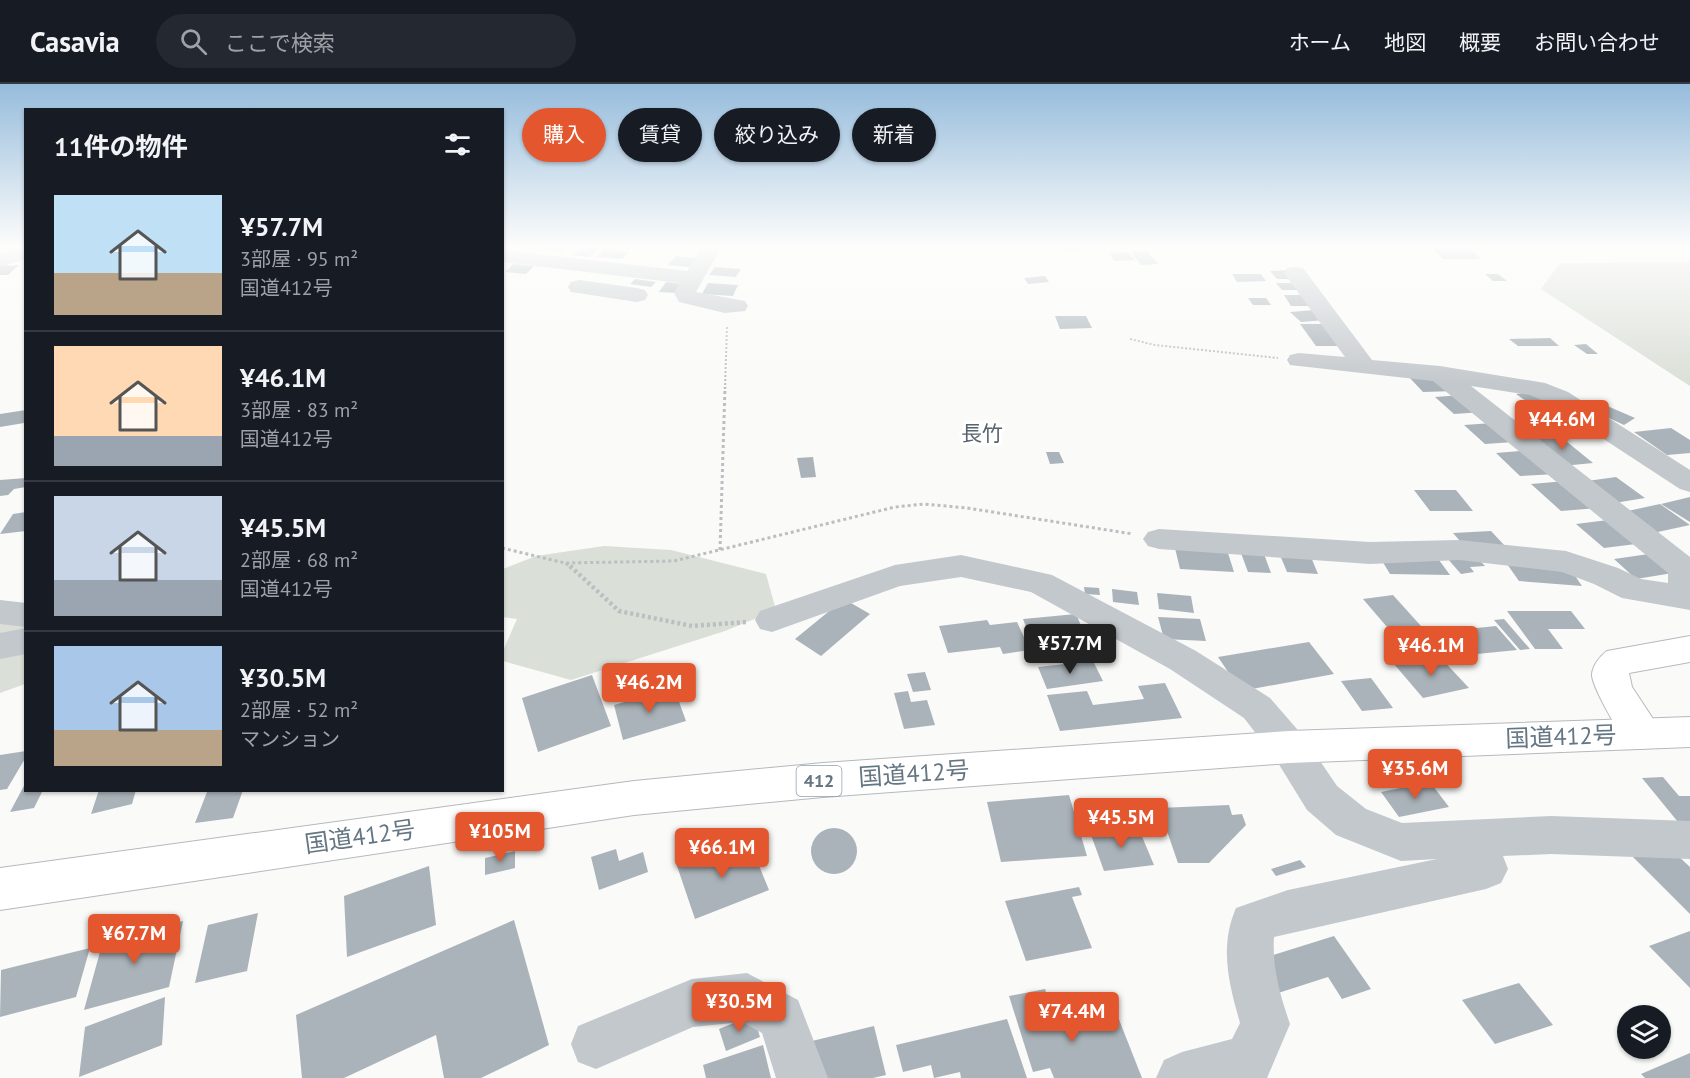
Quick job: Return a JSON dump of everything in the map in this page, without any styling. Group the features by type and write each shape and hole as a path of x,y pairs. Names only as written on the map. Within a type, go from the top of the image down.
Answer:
{"main road":[{"path":"1644,734 1614,689 1610,675 1613,666 1620,660 1690,649"},
{"name":"国道412号","path":"0,889 634,798 823,780 1289,747 1690,732"}],"street":[{"path":"618,292 637,295"},
{"path":"685,292 687,297 734,306"},
{"path":"1309,292 1364,366"},
{"path":"1299,360 1440,374 1536,388 1559,398 1690,483"},
{"path":"1159,538 1370,553 1459,550 1566,562 1606,576 1634,590 1688,597 1684,569 1440,374"},
{"path":"772,620 895,576 961,566 1040,584 1183,660 1257,708 1289,747 1322,798 1351,822 1401,842 1551,835 1690,840"},
{"path":"0,612 24,615"},
{"path":"0,646 24,641"},
{"path":"1182,1078 1249,1060 1265,1024 1249,958 1252,923 1288,911 1486,868 1476,838"},
{"path":"596,1044 692,1003 747,997 781,1017 802,1078"}],"path":[{"path":"720,550 727,320 734,306"},
{"path":"1130,339 1155,345 1299,360"},
{"path":"504,548 565,563 674,561 895,507 924,504 967,508 1159,538"},
{"path":"565,563 619,611 692,626 772,620"}],"shaded area":[{"path":"1546,292 1690,292 1690,386"},
{"path":"604,546 671,550 766,574 776,610 725,631 571,680 504,661 504,649 517,619 504,617 504,569 536,556"},
{"path":"0,607 24,616 24,684 0,693"}],"building":[{"path":"703,292 735,292 733,296 702,294"},
{"path":"1284,295 1306,295 1314,306 1291,306"},
{"path":"1248,298 1266,298 1271,305 1253,305"},
{"path":"1314,310 1325,320 1301,322 1290,312"},
{"path":"1055,316 1086,316 1092,328 1060,329"},
{"path":"1300,324 1325,324 1342,346 1316,346"},
{"path":"1550,338 1559,346 1518,346 1509,339"},
{"path":"1586,344 1598,354 1587,354 1574,345"},
{"path":"1440,376 1455,391 1423,392 1409,377"},
{"path":"1537,391 1561,408 1539,410 1516,394"},
{"path":"1463,395 1482,412 1454,414 1435,397"},
{"path":"1605,405 1635,418 1624,425 1594,411"},
{"path":"24,410 24,423 0,427 0,414"},
{"path":"1571,413 1589,423 1560,431 1542,420"},
{"path":"1493,423 1514,442 1485,444 1464,425"},
{"path":"1671,428 1690,440 1690,453 1667,455 1634,432"},
{"path":"1561,437 1593,463 1562,466 1531,439"},
{"path":"1531,450 1557,474 1520,476 1496,453"},
{"path":"1046,452 1059,452 1064,463 1050,464"},
{"path":"813,457 816,477 801,478 797,458"},
{"path":"1616,477 1645,498 1608,504 1580,482"},
{"path":"24,478 24,487 14,489 8,495 0,496 0,480"},
{"path":"1566,481 1598,508 1561,511 1531,484"},
{"path":"1414,490 1456,490 1473,511 1430,511"},
{"path":"1690,497 1690,522 1661,504"},
{"path":"1660,504 1690,525 1653,533 1623,512"},
{"path":"24,512 24,531 0,534 13,514"},
{"path":"1616,519 1644,543 1604,548 1576,524"},
{"path":"1491,531 1505,546 1466,548 1453,533"},
{"path":"1175,548 1227,550 1234,572 1180,569"},
{"path":"1241,553 1264,554 1271,573 1248,572"},
{"path":"1656,553 1679,572 1636,579 1614,559"},
{"path":"1280,555 1311,557 1318,574 1287,572"},
{"path":"1475,555 1485,566 1470,567 1474,572 1461,574 1447,558"},
{"path":"1381,559 1439,560 1450,575 1390,574"},
{"path":"1507,564 1569,567 1582,586 1519,581"},
{"path":"1084,587 1099,588 1100,595 1085,594"},
{"path":"1112,589 1137,592 1139,605 1113,602"},
{"path":"1157,593 1191,596 1194,613 1159,609"},
{"path":"1393,595 1430,636 1399,641 1363,599"},
{"path":"844,599 870,614 821,656 795,639"},
{"path":"1507,611 1571,611 1585,629 1548,629 1563,649 1535,649"},
{"path":"1076,614 1093,653 1038,658 1023,619"},
{"path":"1158,617 1200,619 1206,641 1164,639"},
{"path":"1504,619 1530,649 1520,650 1494,620"},
{"path":"987,620 990,625 1017,622 1030,650 1003,654 1000,647 948,653 939,626"},
{"path":"1496,626 1517,650 1457,656 1438,632"},
{"path":"1309,642 1334,674 1241,691 1218,657"},
{"path":"1439,656 1469,688 1423,698 1394,664"},
{"path":"1093,661 1103,681 1047,689 1038,667"},
{"path":"925,672 931,690 913,692 907,674"},
{"path":"592,675 611,726 538,752 522,698"},
{"path":"1371,678 1393,708 1362,711 1341,681"},
{"path":"1165,683 1182,718 1060,731 1047,695 1087,691 1093,705 1144,699 1138,686"},
{"path":"674,688 686,721 623,740 614,705"},
{"path":"908,691 911,702 927,700 935,725 904,729 894,693"},
{"path":"24,751 24,760 7,789 0,790 0,755"},
{"path":"1663,777 1679,796 1690,796 1690,821 1678,822 1642,778"},
{"path":"1430,782 1449,807 1399,817 1381,792"},
{"path":"24,786 24,792 42,792 34,808 10,812"},
{"path":"98,792 135,792 132,804 91,814"},
{"path":"207,792 242,792 233,818 195,823"},
{"path":"1069,795 1087,856 1001,862 987,802"},
{"path":"1229,805 1232,815 1242,814 1246,825 1209,863 1178,863 1159,808"},
{"path":"1138,827 1154,865 1104,871 1090,832"},
{"path":"834,828 850,835 857,851 850,867 834,874 818,867 811,851 818,835"},
{"path":"748,839 769,890 695,919 677,866"},
{"path":"1663,842 1690,867 1690,914 1629,853"},
{"path":"616,849 619,861 643,852 648,872 599,890 591,857"},
{"path":"515,851 515,868 485,875 485,858"},
{"path":"1300,860 1306,867 1276,876 1271,869"},
{"path":"429,866 436,925 347,957 344,896"},
{"path":"1079,887 1082,895 1072,897 1092,948 1026,961 1005,901"},
{"path":"258,913 247,971 195,983 208,925"},
{"path":"514,920 549,1045 481,1078 444,1078 436,1035 344,1078 302,1078 296,1015"},
{"path":"183,921 169,987 84,1010 103,941"},
{"path":"1690,931 1690,988 1649,946"},
{"path":"1334,936 1371,989 1342,999 1328,977 1275,994 1254,961"},
{"path":"90,948 76,997 0,1017 1,970"},
{"path":"1519,983 1553,1025 1495,1044 1462,1000"},
{"path":"1045,989 1058,1028 1118,1017 1142,1078 1054,1078 1050,1068 1033,1072 1009,996"},
{"path":"165,997 162,1045 79,1077 85,1027"},
{"path":"753,1015 760,1037 726,1051 719,1029"},
{"path":"1007,1019 1027,1078 961,1078 960,1072 934,1078 931,1065 903,1072 896,1045"},
{"path":"874,1026 886,1075 873,1078 819,1078 812,1041"},
{"path":"763,1045 771,1078 706,1078 703,1065"},
{"path":"1690,1053 1690,1078 1645,1078 1641,1074"}],"district":[{"name":"長竹","path":"982,434"}]}
